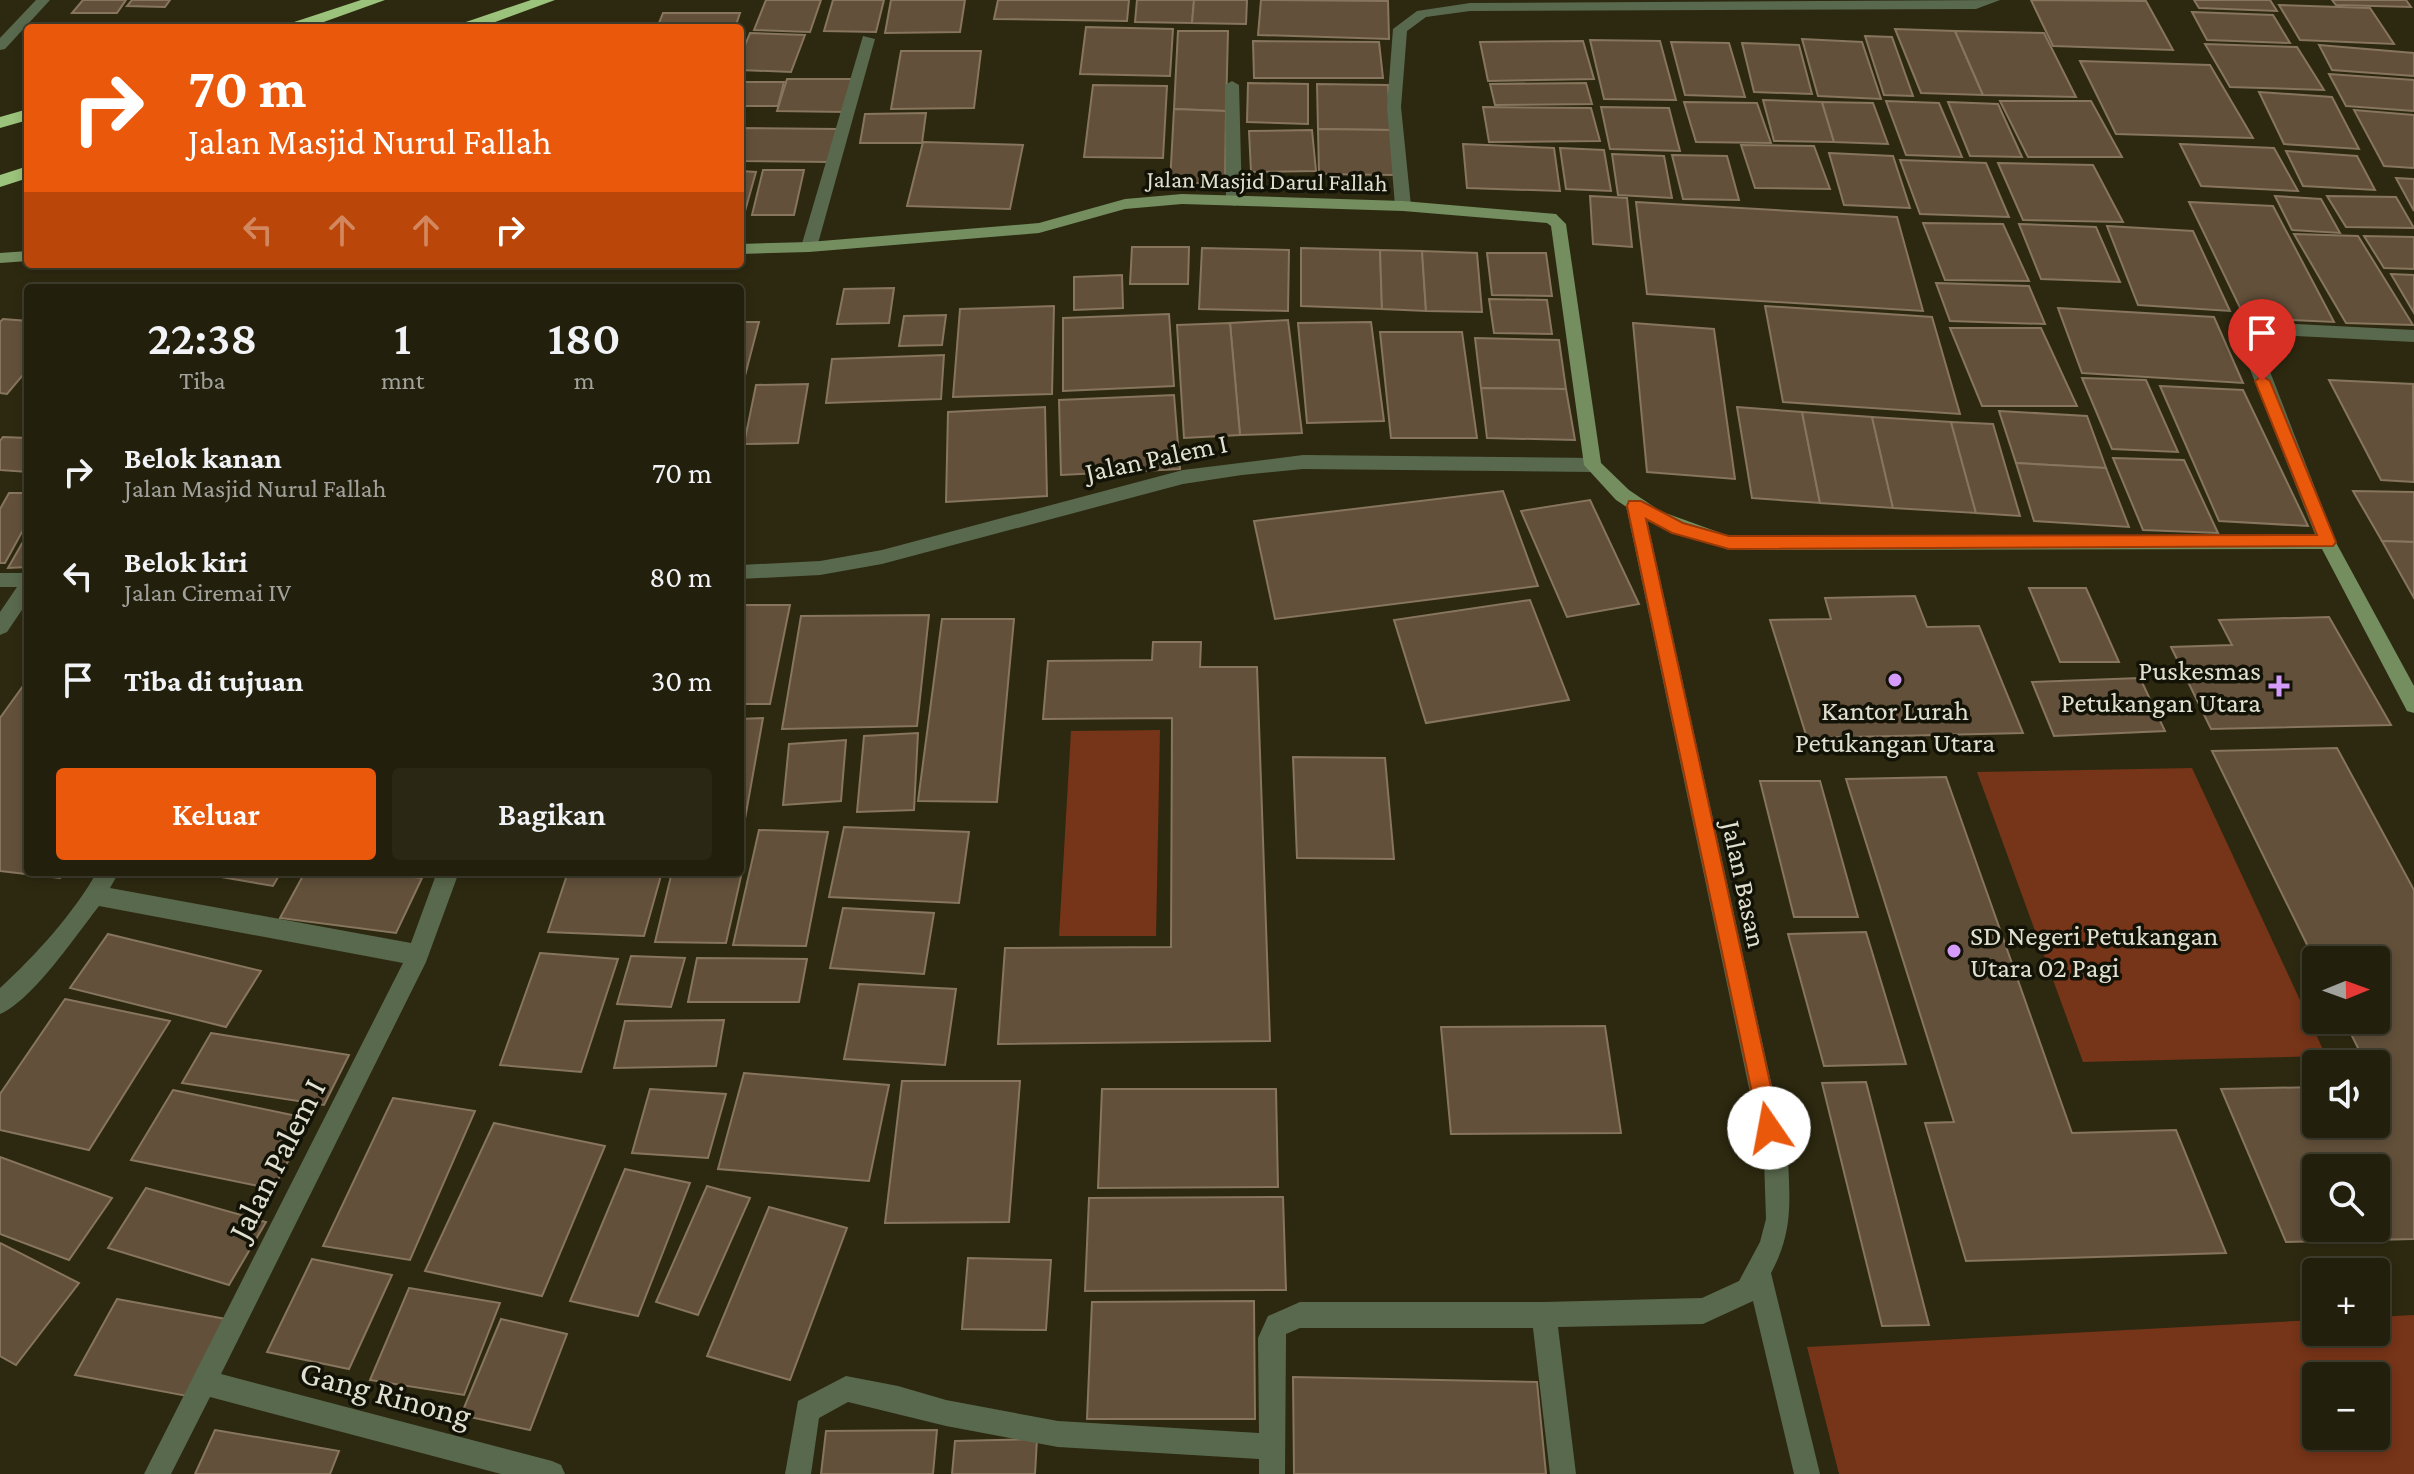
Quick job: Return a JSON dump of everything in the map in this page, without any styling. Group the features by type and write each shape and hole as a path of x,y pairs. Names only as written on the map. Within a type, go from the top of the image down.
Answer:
{"highway":[{"path":"303,24 377,0"},
{"path":"475,24 547,0"},
{"path":"0,123 24,115"},
{"path":"0,181 24,173"}],"street":[{"path":"0,46 43,0"},
{"path":"1409,0 1412,18 1442,9 1470,7 1976,5 1993,0"},
{"name":"Jalan Masjid Darul Fallah","path":"744,249 809,247 1039,228 1125,204 1182,199 1403,206 1394,107 1400,29 1412,18"},
{"path":"809,247 868,39"},
{"path":"1232,85 1234,201"},
{"path":"1403,206 1540,215 1558,224 1593,465 1612,488 1635,506 1678,528 1729,543 2327,542"},
{"path":"0,258 24,256"},
{"path":"2414,336 2275,329 2256,331 2248,336 2252,354 2327,542 2414,705"},
{"name":"Jalan Palem I","path":"744,572 820,568 882,557 1183,477 1242,468 1303,462 1593,465"},
{"name":"Jalan Basan","path":"1635,506 1776,1159 1778,1219 1772,1246 1758,1271"},
{"path":"0,580 24,583"},
{"path":"0,627 24,589"},
{"path":"0,1003 28,977 95,895 106,876"},
{"name":"Jalan Palem I","path":"157,1474 418,955 447,876"},
{"path":"95,895 418,955"},
{"path":"1272,1474 1271,1338 1277,1325 1300,1315 1544,1315 1703,1311 1748,1290 1758,1271"},
{"path":"1758,1271 1807,1474"},
{"path":"1544,1315 1563,1474"},
{"name":"Gang Rinong","path":"202,1382 552,1474"},
{"path":"798,1474 807,1410 846,1389 898,1399 946,1413 1058,1434 1272,1447"}],"shaded area":[{"path":"1160,730 1156,936 1059,936 1071,731"},
{"path":"2192,768 2302,1004 2302,1034 2316,1034 2323,1050 2302,1050 2302,1057 2083,1062 1977,772"},
{"path":"2414,1315 2414,1474 1839,1474 1807,1347 2302,1321 2302,1346 2390,1346 2390,1316"}],"building":[{"path":"83,0 126,0 117,13 72,13"},
{"path":"132,0 170,0 165,7 127,6"},
{"path":"766,0 821,0 810,32 754,30"},
{"path":"833,0 884,0 876,32 824,31"},
{"path":"891,0 965,0 960,32 885,33"},
{"path":"998,0 1129,0 1127,21 994,19"},
{"path":"1137,0 1194,0 1192,23 1135,22"},
{"path":"1194,0 1247,0 1246,24 1192,23"},
{"path":"1261,0 1388,1 1389,39 1258,35"},
{"path":"2031,0 2146,1 2173,50 2053,46"},
{"path":"2194,0 2270,0 2277,11 2199,8"},
{"path":"2332,0 2406,0 2411,7 2336,5"},
{"path":"2279,5 2370,8 2394,44 2300,40"},
{"path":"2192,12 2273,15 2290,43 2207,40"},
{"path":"663,13 740,13 736,24 659,24"},
{"path":"1086,27 1173,29 1170,76 1080,74"},
{"path":"1895,29 1955,31 1983,95 1921,93"},
{"path":"1178,31 1228,31 1226,111 1174,109"},
{"path":"1955,31 2044,33 2076,97 1983,95"},
{"path":"750,33 805,35 791,72 744,70 744,47"},
{"path":"1865,36 1892,37 1913,96 1884,95"},
{"path":"1802,39 1862,42 1881,99 1818,96"},
{"path":"1590,40 1660,41 1676,100 1604,99"},
{"path":"1253,41 1379,42 1383,78 1254,78"},
{"path":"1583,41 1594,79 1488,81 1480,42"},
{"path":"1671,42 1729,43 1745,97 1685,95"},
{"path":"1742,43 1799,45 1812,94 1754,92"},
{"path":"2205,44 2297,47 2324,90 2230,87"},
{"path":"2319,45 2414,53 2414,76 2332,70"},
{"path":"901,51 981,51 974,108 891,109"},
{"path":"2080,61 2210,65 2253,138 2116,134"},
{"path":"2329,74 2414,80 2414,111 2346,106"},
{"path":"787,79 853,79 845,112 777,111"},
{"path":"744,82 784,82 778,106 744,106"},
{"path":"1248,83 1308,84 1308,124 1247,122"},
{"path":"1586,83 1592,104 1495,105 1490,84"},
{"path":"1317,84 1388,85 1391,130 1318,129"},
{"path":"1093,85 1167,86 1163,158 1084,157"},
{"path":"2259,92 2332,97 2359,149 2284,144"},
{"path":"1763,100 1822,102 1834,142 1774,141"},
{"path":"1886,101 1939,103 1962,157 1906,155"},
{"path":"2000,101 2091,101 2122,157 2028,157"},
{"path":"1684,102 1757,103 1771,143 1696,142"},
{"path":"1822,102 1873,103 1888,144 1834,142"},
{"path":"1948,102 1998,104 2022,157 1970,156"},
{"path":"1483,107 1591,108 1600,141 1489,142"},
{"path":"1601,107 1669,108 1680,151 1610,149"},
{"path":"1174,109 1226,111 1225,183 1170,183"},
{"path":"2354,110 2414,115 2414,168 2384,166"},
{"path":"926,113 922,143 860,143 865,114"},
{"path":"744,128 837,129 829,162 744,161"},
{"path":"1318,129 1391,130 1395,175 1319,174"},
{"path":"1312,130 1316,171 1251,172 1249,131"},
{"path":"923,142 1023,145 1010,209 907,206"},
{"path":"1463,144 1554,148 1560,191 1467,188"},
{"path":"2180,144 2274,148 2298,191 2201,186"},
{"path":"1741,145 1814,146 1830,189 1755,188"},
{"path":"1560,148 1604,150 1611,191 1566,189"},
{"path":"2286,151 2357,156 2375,190 2303,186"},
{"path":"1829,153 1893,156 1910,208 1844,205"},
{"path":"1612,154 1664,156 1672,198 1618,195"},
{"path":"1672,155 1727,156 1739,200 1683,199"},
{"path":"1900,160 1986,163 2009,217 1920,214"},
{"path":"1998,163 2093,165 2123,222 2023,220"},
{"path":"763,170 804,170 794,215 752,215"},
{"path":"744,171 756,172 744,215"},
{"path":"2396,178 2414,179 2414,211"},
{"path":"1590,196 1627,198 1632,247 1593,244"},
{"path":"2275,196 2321,199 2340,233 2292,230"},
{"path":"2327,196 2396,197 2414,228 2346,227"},
{"path":"1636,202 1897,217 1923,311 1647,294"},
{"path":"2189,202 2273,206 2334,322 2245,318"},
{"path":"1923,223 2003,224 2029,281 1945,280"},
{"path":"2019,224 2096,227 2120,282 2041,279"},
{"path":"2107,226 2193,231 2230,311 2138,305"},
{"path":"2294,234 2358,236 2413,325 2346,323"},
{"path":"2364,236 2414,237 2414,269 2384,268"},
{"path":"1132,247 1189,247 1188,284 1130,284"},
{"path":"1202,248 1289,250 1288,311 1199,309"},
{"path":"1301,248 1380,250 1382,309 1301,306"},
{"path":"1380,250 1422,251 1426,311 1382,309"},
{"path":"1422,251 1477,253 1482,312 1426,311"},
{"path":"1487,253 1546,253 1552,296 1492,295"},
{"path":"2391,274 2414,275 2414,313"},
{"path":"1122,275 1123,308 1074,310 1074,277"},
{"path":"1936,283 2029,286 2045,324 1950,321"},
{"path":"894,288 889,323 837,324 844,289"},
{"path":"1489,299 1547,300 1552,334 1494,333"},
{"path":"1054,306 1052,394 953,397 960,309"},
{"path":"1765,306 1932,317 1960,414 1783,402"},
{"path":"2058,308 2214,317 2243,383 2082,373"},
{"path":"1169,314 1174,386 1063,391 1063,318"},
{"path":"946,315 942,345 899,346 904,316"},
{"path":"3,319 24,321 24,374 7,394 0,393 0,322"},
{"path":"1288,320 1302,433 1240,435 1230,323"},
{"path":"744,322 759,322 744,380"},
{"path":"1371,322 1384,421 1307,423 1298,323"},
{"path":"1230,323 1240,435 1184,438 1177,325"},
{"path":"1633,323 1714,329 1735,479 1647,472"},
{"path":"1950,328 2041,328 2077,406 1982,406"},
{"path":"1380,332 1462,332 1477,438 1391,438"},
{"path":"1475,338 1559,340 1566,389 1481,388"},
{"path":"944,355 941,399 826,403 832,359"},
{"path":"2082,378 2146,380 2178,452 2112,449"},
{"path":"2329,380 2413,384 2414,482 2381,480"},
{"path":"808,384 798,443 744,444 756,385"},
{"path":"2160,386 2243,390 2308,526 2219,521"},
{"path":"1481,388 1566,389 1575,440 1487,438"},
{"path":"1174,395 1180,469 1061,475 1059,400"},
{"path":"1045,407 1047,496 946,502 948,412"},
{"path":"1737,407 1802,412 1820,503 1752,498"},
{"path":"1999,411 2087,416 2106,468 2016,463"},
{"path":"1802,412 1872,417 1893,508 1820,503"},
{"path":"1872,417 1951,422 1976,513 1893,508"},
{"path":"1951,422 1993,424 2020,516 1976,513"},
{"path":"3,437 24,438 24,472 0,470 0,441"},
{"path":"2113,458 2184,460 2218,533 2143,530"},
{"path":"2016,463 2106,468 2129,527 2034,521"},
{"path":"1503,491 1538,586 1275,619 1254,521"},
{"path":"2353,491 2414,492 2414,542 2382,541"},
{"path":"9,493 24,493 24,528 5,563 0,563 0,509"},
{"path":"1590,500 1639,604 1567,617 1521,511"},
{"path":"24,540 24,567 8,568"},
{"path":"2382,541 2414,542 2414,598"},
{"path":"2029,588 2086,588 2119,662 2060,662"},
{"name":"Kantor Lurah Petukangan Utara","path":"1915,596 1927,627 1979,626 2023,733 1807,738 1770,620 1831,619 1825,598"},
{"path":"1530,600 1569,700 1426,723 1394,620"},
{"path":"744,605 790,605 770,704 744,704"},
{"path":"929,615 917,726 782,729 801,616"},
{"name":"Puskesmas Petukangan Utara","path":"2329,617 2391,725 2211,729 2171,647 2232,645 2219,620"},
{"path":"942,619 1014,619 997,802 918,801"},
{"path":"1153,642 1201,642 1200,667 1257,667 1270,1041 998,1044 1005,948 1171,947 1172,718 1043,719 1048,661 1152,660"},
{"path":"2140,678 2165,731 2054,736 2032,682"},
{"path":"24,685 24,874 0,871 0,718"},
{"path":"763,718 745,819 744,819 744,719"},
{"path":"918,733 914,810 857,812 864,736"},
{"path":"846,740 841,801 783,805 789,744"},
{"path":"2337,748 2414,890 2414,1239 2390,1240 2390,1154 2302,1154 2302,1242 2286,1242 2221,1089 2302,1087 2302,1138 2390,1138 2390,1050 2359,1050 2351,1034 2390,1034 2390,946 2308,946 2212,751"},
{"path":"1293,757 1385,758 1394,859 1297,858"},
{"name":"SD Negeri Petukangan Utara 02 Pagi","path":"1946,777 2072,1133 2176,1130 2226,1253 1966,1261 1925,1123 1954,1122 1846,779"},
{"path":"1760,781 1820,781 1858,917 1794,917"},
{"path":"844,827 969,832 959,903 829,897"},
{"path":"759,830 828,832 806,946 733,945"},
{"path":"215,876 279,876 273,886"},
{"path":"303,876 422,878 396,933 280,918"},
{"path":"567,876 661,876 644,936 548,932"},
{"path":"671,876 741,876 726,943 655,942"},
{"path":"843,908 934,913 924,974 830,968"},
{"path":"1866,932 1906,1064 1824,1066 1788,934"},
{"path":"108,934 261,971 226,1027 70,988"},
{"path":"540,953 618,959 581,1072 500,1065"},
{"path":"631,956 685,958 671,1007 617,1004"},
{"path":"697,958 807,959 799,1002 688,1002"},
{"path":"859,984 956,989 945,1065 844,1059"},
{"path":"65,999 170,1021 89,1150 0,1130 0,1094"},
{"path":"724,1020 716,1066 614,1068 625,1021"},
{"path":"1605,1026 1621,1133 1451,1134 1441,1027"},
{"path":"211,1033 349,1055 324,1105 182,1083"},
{"path":"744,1073 889,1085 869,1181 718,1169"},
{"path":"902,1081 1020,1081 1009,1222 885,1223"},
{"path":"1866,1082 1929,1325 1882,1326 1822,1083"},
{"path":"650,1089 726,1094 708,1158 632,1153"},
{"path":"1102,1089 1276,1089 1278,1187 1098,1188"},
{"path":"173,1090 311,1119 273,1189 131,1160"},
{"path":"393,1098 475,1111 410,1260 323,1246"},
{"path":"494,1123 605,1146 542,1296 425,1271"},
{"path":"0,1157 112,1198 69,1260 0,1234"},
{"path":"625,1169 690,1183 638,1316 570,1301"},
{"path":"707,1186 750,1198 698,1315 656,1302"},
{"path":"146,1188 266,1222 229,1285 108,1248"},
{"path":"1283,1197 1286,1290 1085,1291 1089,1198"},
{"path":"769,1207 847,1228 790,1380 707,1356"},
{"path":"0,1243 79,1283 16,1365 0,1356"},
{"path":"968,1258 1051,1260 1046,1330 962,1329"},
{"path":"312,1259 392,1275 349,1369 267,1352"},
{"path":"409,1288 500,1303 464,1395 370,1380"},
{"path":"117,1299 226,1319 187,1396 75,1375"},
{"path":"1254,1301 1255,1419 1087,1419 1092,1302"},
{"path":"501,1319 567,1334 530,1430 461,1415"},
{"path":"1293,1377 1537,1382 1546,1474 1294,1474"},
{"path":"215,1430 339,1451 330,1474 195,1474"},
{"path":"937,1430 933,1474 821,1474 826,1431"},
{"path":"1037,1439 1035,1474 952,1474 955,1441"}],"place":[{"name":"Kantor Lurah Petukangan Utara","path":"1895,680"},
{"name":"Puskesmas Petukangan Utara","path":"2279,686"},
{"name":"SD Negeri Petukangan Utara 02 Pagi","path":"1954,951"}],"route":[{"path":"1769,1128 1635,506 1678,528 1729,543 2327,542 2262,381"}]}
